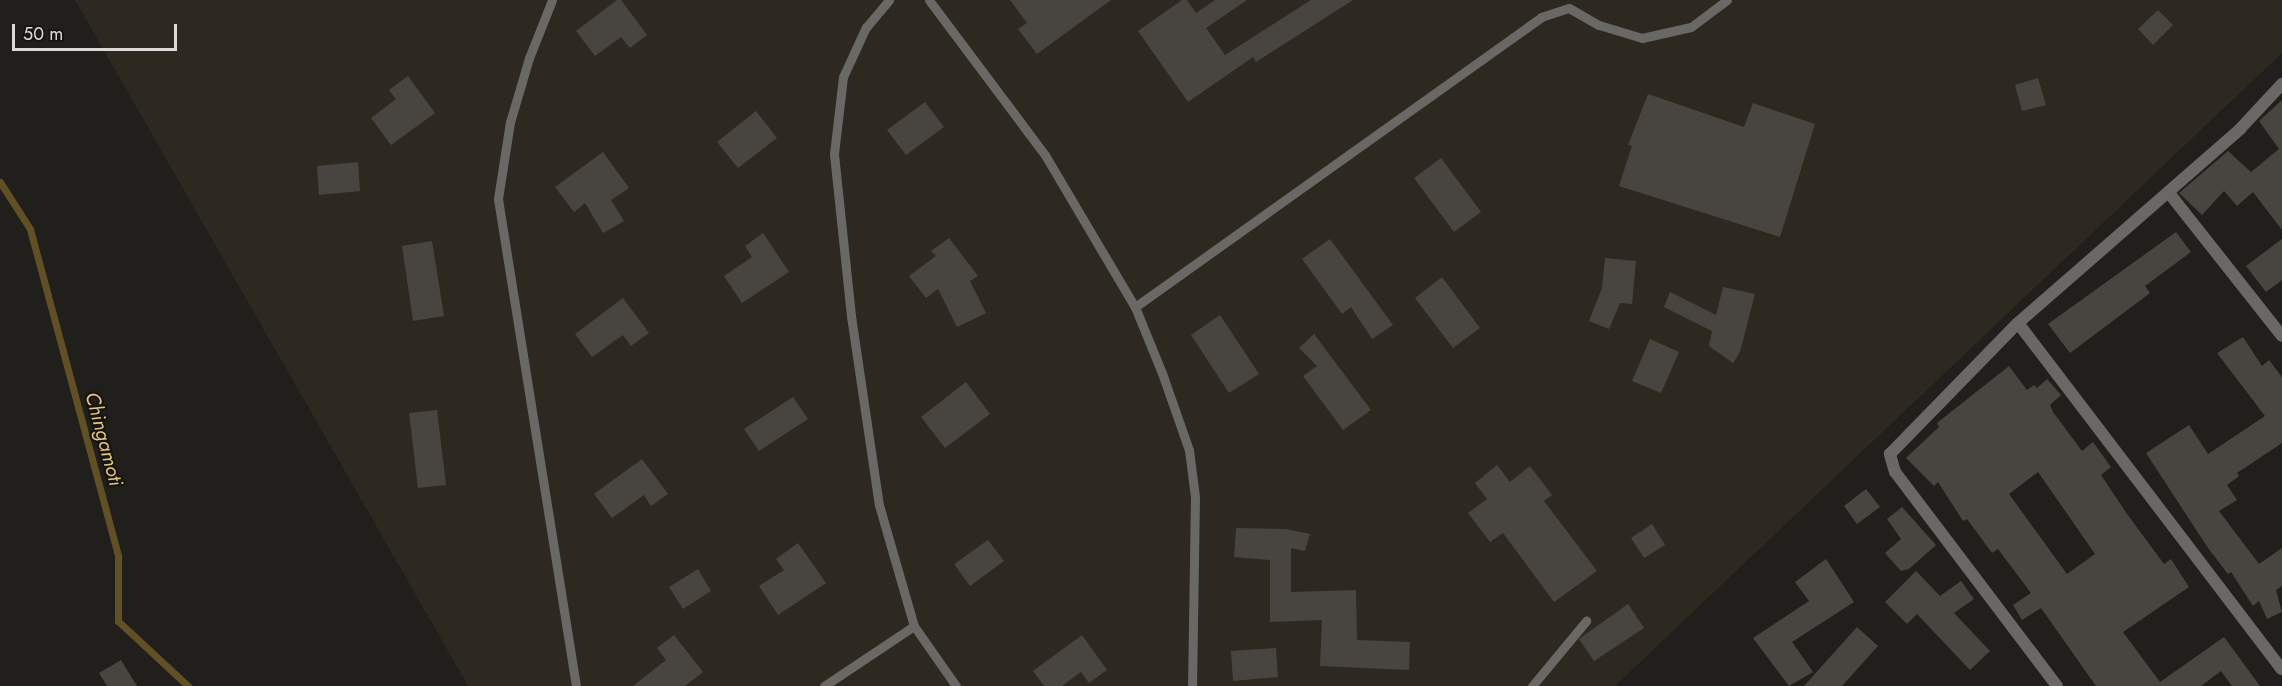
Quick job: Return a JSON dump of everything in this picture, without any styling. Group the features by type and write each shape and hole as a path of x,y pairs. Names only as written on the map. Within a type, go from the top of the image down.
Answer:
{"street":[{"path":"2057,686 1895,472 1890,454 2018,323 2240,129 2282,84"},
{"path":"2169,193 2282,336"},
{"path":"2018,323 2282,669"}],"lane":[{"path":"552,0 529,58 510,122 498,199 576,686"},
{"path":"889,0 866,27 843,77 834,154 851,316 879,505 914,626 956,686"},
{"path":"929,0 1045,155 1135,307 1189,450 1195,497 1192,686"},
{"path":"1135,307 1540,17 1569,8 1599,25 1642,38 1691,27 1727,0"},
{"path":"1532,686 1586,621"},
{"path":"824,686 914,626"}],"shaded area":[{"path":"75,0 2282,0 2282,53 1615,686 468,686"}],"building":[{"path":"617,0 621,0 647,35 630,48 621,37 595,56 576,31"},
{"path":"1010,0 1111,0 1037,54 1018,29 1027,23"},
{"path":"1182,0 1187,0 1196,13 1215,0 1247,0 1206,28 1225,55 1311,0 1353,0 1256,62 1253,57 1188,102 1138,31"},
{"path":"2158,10 2173,25 2153,45 2138,29"},
{"path":"408,76 435,113 391,145 371,118 396,99 389,90"},
{"path":"2038,78 2046,105 2022,111 2015,85"},
{"path":"1648,94 1744,127 1753,103 1815,124 1780,237 1619,186 1632,146 1628,145"},
{"path":"2282,100 2282,230 2253,192 2237,206 2224,191 2202,215 2179,193 2228,151 2251,172 2279,149 2259,121"},
{"path":"925,102 944,127 906,155 887,130"},
{"path":"756,111 777,138 738,168 717,142"},
{"path":"603,152 629,188 611,200 624,221 603,233 585,203 574,212 555,187"},
{"path":"1441,158 1481,212 1454,232 1414,178"},
{"path":"358,162 360,191 319,195 317,166"},
{"path":"2176,232 2191,252 2145,286 2150,293 2070,353 2048,324"},
{"path":"763,233 789,272 742,303 724,276 752,257 745,246"},
{"path":"949,238 978,276 970,281 986,313 957,327 938,289 926,298 909,276 936,256 931,251"},
{"path":"1330,239 1393,325 1372,339 1351,307 1342,314 1302,259"},
{"path":"2282,239 2282,280 2266,292 2246,266"},
{"path":"432,241 444,316 413,321 402,246"},
{"path":"1605,258 1636,261 1632,304 1620,303 1609,329 1589,321 1602,288"},
{"path":"1442,277 1480,328 1453,348 1415,298"},
{"path":"1723,287 1755,294 1740,352 1733,363 1709,346 1712,331 1664,307 1670,292 1716,315"},
{"path":"623,298 649,333 631,346 623,335 592,357 575,334"},
{"path":"1220,315 1259,374 1229,393 1191,335"},
{"path":"1314,334 1371,410 1343,430 1303,376 1317,366 1299,348"},
{"path":"2243,337 2262,366 2269,360 2282,377 2282,443 2237,473 2239,476 2227,485 2237,500 2219,511 2259,564 2282,548 2282,586 2276,590 2282,612 2267,619 2259,601 2253,606 2231,572 2228,574 2208,548 2146,453 2189,425 2208,454 2265,416 2217,353"},
{"path":"1650,339 1679,352 1661,393 1632,381"},
{"path":"2009,366 2027,390 2034,385 2037,388 2047,379 2061,395 2050,405 2053,412 2082,451 2093,442 2111,467 2101,475 2164,564 2171,559 2189,587 2123,632 2160,682 2224,637 2260,686 2232,686 2221,671 2201,686 2096,686 2041,608 2022,620 2013,605 2031,593 1998,549 1992,553 1967,519 1963,521 1938,482 1934,486 1906,458 1939,427 1937,423","holes":["2038,472 2095,554 2067,574 2009,494"]},
{"path":"966,382 990,414 945,448 921,417"},
{"path":"793,397 808,419 759,451 744,429"},
{"path":"437,410 446,485 418,488 409,413"},
{"path":"642,459 668,494 651,506 644,495 612,518 594,494"},
{"path":"1497,465 1510,482 1530,466 1552,495 1544,501 1597,571 1554,602 1503,533 1490,542 1468,513 1487,499 1475,483"},
{"path":"1866,489 1880,507 1857,524 1844,506"},
{"path":"1902,507 1936,545 1909,569 1901,571 1885,553 1901,539 1887,519"},
{"path":"1652,524 1665,545 1644,558 1631,538"},
{"path":"1236,528 1286,529 1310,534 1305,551 1291,548 1291,592 1356,590 1357,640 1410,642 1409,670 1320,666 1322,620 1270,622 1270,560 1234,557"},
{"path":"988,540 1004,561 970,586 954,564"},
{"path":"798,543 826,583 778,615 759,586 784,570 776,559"},
{"path":"1826,559 1854,602 1792,642 1813,672 1789,686 1753,638 1809,601 1795,582"},
{"path":"698,569 711,591 683,609 669,587"},
{"path":"1916,571 1940,596 1961,581 1974,599 1954,613 1990,651 1970,670 1917,614 1907,624 1885,602"},
{"path":"1628,604 1644,628 1594,661 1579,639"},
{"path":"1857,627 1878,646 1842,686 1804,686"},
{"path":"674,635 703,672 685,686 633,686 666,660 657,648"},
{"path":"1082,635 1107,670 1089,683 1081,672 1062,686 1044,686 1033,671"},
{"path":"1276,648 1278,677 1233,681 1231,651"},
{"path":"121,660 137,686 107,686 99,673"}],"waterway":[{"name":"Chingamoti","path":"0,182 30,229 118,556 118,621 188,686"}]}
